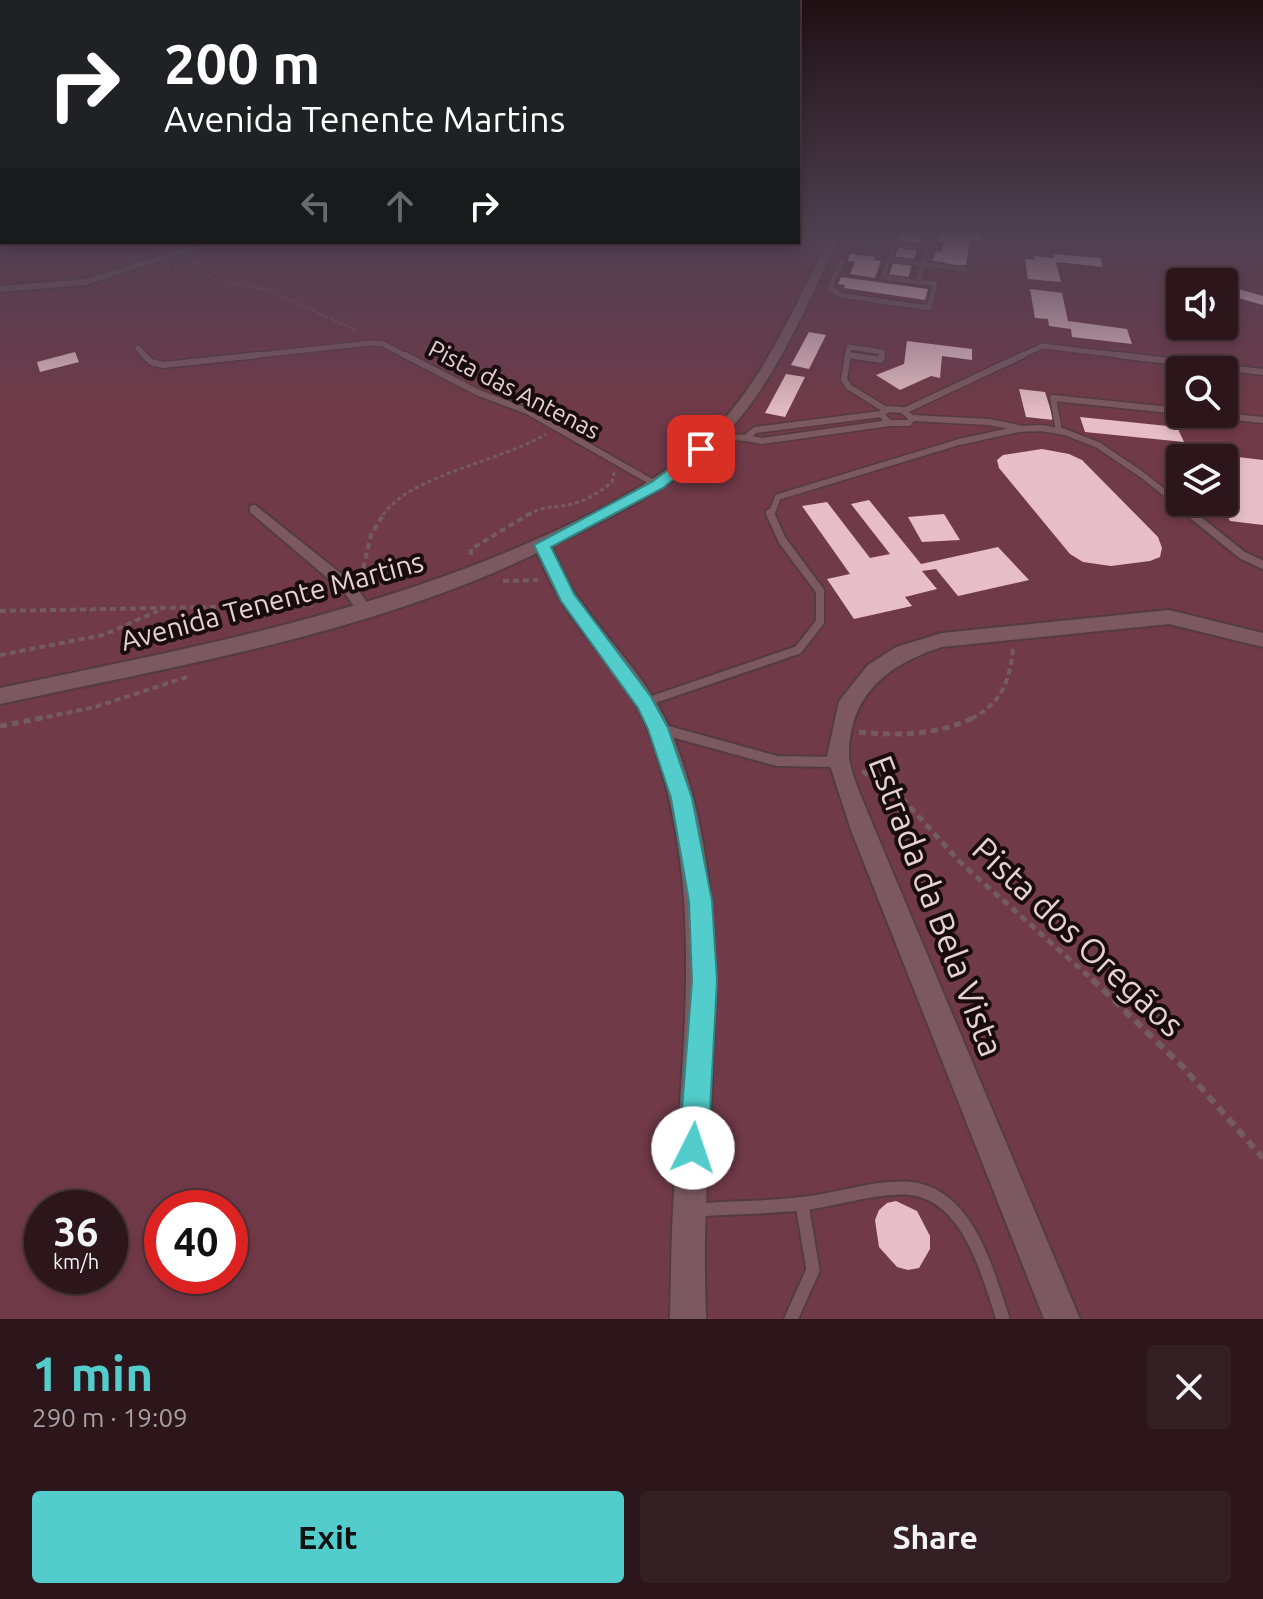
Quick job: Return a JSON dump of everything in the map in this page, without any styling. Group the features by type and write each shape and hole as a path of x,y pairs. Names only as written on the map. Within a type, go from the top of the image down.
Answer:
{"street":[{"name":"Avenida Tenente Martins","path":"0,696 452,582 542,545 657,485 716,436 752,393 804,295"},
{"path":"255,509 362,604"},
{"path":"542,545 567,596 644,702 681,798 701,901 704,981 689,1211 688,1319"},
{"name":"Estrada da Bela Vista","path":"1062,1319 863,830 839,746 849,701 884,664 903,652 929,644 1009,632 1169,617 1263,640"}],"lane":[{"path":"838,295 929,308 932,295"},
{"path":"138,348 151,362 163,365 383,344"},
{"name":"Pista das Antenas","path":"383,344 479,393 527,411 657,485"},
{"path":"746,438 755,430 904,411 1042,346 1263,372"},
{"path":"848,355 881,360 882,352 849,347 844,380 884,412 890,423"},
{"path":"1059,431 1053,398 1166,410"},
{"path":"904,411 912,418 989,422 1059,431 1107,449 1242,555 1263,565"},
{"path":"1238,417 1263,420"},
{"path":"716,436 762,441 890,423 900,425 909,423 912,418"},
{"path":"644,702 798,650 820,622 820,591 782,540 770,512 778,497 822,488 968,441 1022,428"},
{"path":"653,728 777,761 845,762"},
{"path":"689,1211 802,1204 912,1188 930,1194 947,1205 976,1241 1003,1319"},
{"path":"791,1319 813,1270 802,1204"}],"path":[{"path":"279,295 383,344"},
{"path":"362,604 373,529 393,504 447,476 525,447 554,428"},
{"path":"469,560 471,549 543,506 572,504 600,491 612,482 614,462"},
{"path":"0,611 323,605"},
{"path":"0,655 103,635 160,610"},
{"path":"853,731 887,736 920,735 951,729 976,717 996,701 1008,682 1014,661 1013,638"},
{"path":"0,726 95,707 198,673"},
{"name":"Pista dos Oregãos","path":"845,762 901,797 960,862 1060,949 1182,1066 1263,1158"}],"shaded area":[{"path":"0,295 1166,295 1166,340 1238,340 1238,295 1263,295 1263,1319 0,1319"}],"building":[{"path":"888,295 926,295 925,300"},
{"path":"1031,295 1062,295 1068,321 1127,329 1132,344 1072,337 1071,329 1049,326 1048,319 1035,318"},
{"path":"1238,295 1263,296 1263,305 1238,298"},
{"path":"809,332 826,335 809,369 791,365"},
{"path":"907,341 972,349 972,360 942,356 940,378 931,376 900,390 876,375 904,364"},
{"path":"75,352 79,362 40,372 37,362"},
{"path":"786,374 805,377 785,417 765,413"},
{"path":"1019,389 1045,392 1054,420 1026,417"},
{"path":"1080,417 1177,428 1184,442 1085,432"},
{"path":"1042,449 1082,460 1158,537 1162,548 1160,557 1111,566 1083,562 1070,554 999,468 997,460 1003,455"},
{"path":"1238,457 1263,460 1263,525 1230,521 1228,516 1238,516"},
{"path":"869,500 921,564 998,547 1029,580 958,596 936,569 922,571 937,589 905,597 912,606 854,619 827,579 850,574 802,506 827,502 870,558 890,554 851,504"},
{"path":"944,514 960,540 922,542 908,517"},
{"path":"896,1201 917,1211 930,1236 930,1249 919,1268 908,1270 897,1267 879,1247 875,1220 879,1210 887,1203"}],"route":[{"path":"693,1148 704,981 701,901 681,798 658,728 644,702 567,596 542,545 657,485 701,449"}]}
